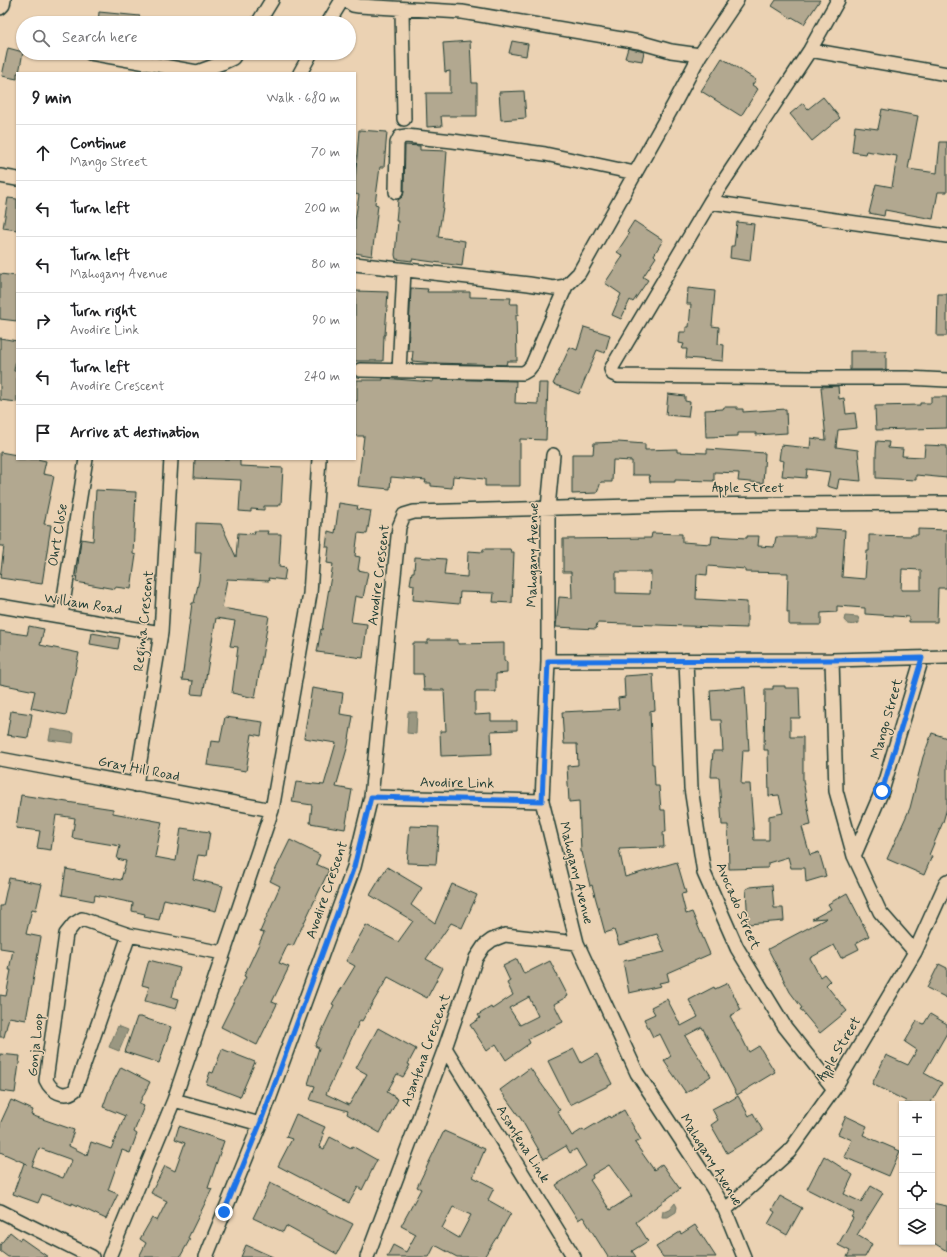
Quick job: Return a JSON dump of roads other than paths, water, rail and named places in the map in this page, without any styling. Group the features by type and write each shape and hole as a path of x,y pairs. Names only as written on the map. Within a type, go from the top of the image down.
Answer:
{"street":[{"path":"0,8 3,5 4,0"},
{"path":"262,16 272,0"},
{"path":"332,16 342,0"},
{"path":"346,0 359,6 462,12 632,40 671,51 700,55"},
{"path":"360,370 524,373 528,370 532,365 566,286 579,273 700,55 737,0"},
{"path":"838,0 810,50 710,202 611,369 612,374 618,376 907,378 947,380"},
{"path":"402,9 404,119"},
{"path":"810,50 947,74"},
{"path":"129,60 197,72 229,60"},
{"path":"301,72 307,60"},
{"path":"396,192 397,143 400,137 406,136 545,154 635,173"},
{"path":"0,176 16,179"},
{"path":"710,202 947,236"},
{"path":"356,264 554,288 566,286"},
{"path":"399,370 404,270"},
{"name":"Mahogany Avenue","path":"553,455 548,508 548,661 542,801 577,943 637,1073 712,1186 725,1210 744,1257"},
{"name":"Ohrt Close","path":"60,616 86,460"},
{"name":"Regina Crescent","path":"136,785 162,633 172,460"},
{"path":"109,1257 174,1100 272,810 310,594 319,460"},
{"name":"Apple Street","path":"404,515 414,512 678,505 947,503"},
{"name":"Avodire Crescent","path":"206,1257 260,1124 354,867 371,797 399,527 404,515"},
{"name":"William Road","path":"0,606 162,633"},
{"path":"548,661 832,660 947,657"},
{"name":"Mango Street","path":"854,856 882,791 922,658"},
{"name":"Avocado Street","path":"686,660 691,788 704,873 737,948 785,1027 834,1089"},
{"path":"832,660 836,791 854,856 880,912 915,952"},
{"name":"Gray Hill Road","path":"0,759 272,810"},
{"name":"Avodire Link","path":"371,797 542,801"},
{"name":"Apple Street","path":"725,1210 789,1152 834,1089 915,952 947,881"},
{"name":"Gonja Loop","path":"129,935 75,1090 64,1094 57,1092 49,1087 46,1080 66,934 74,924 82,919 129,935 223,953"},
{"name":"Asanfena Crescent","path":"367,1257 476,958 484,946 492,940 505,935 577,943"},
{"name":"Asanfena Link","path":"444,1048 574,1257"},
{"path":"174,1100 260,1124"},
{"path":"0,1212 92,1257"}]}
